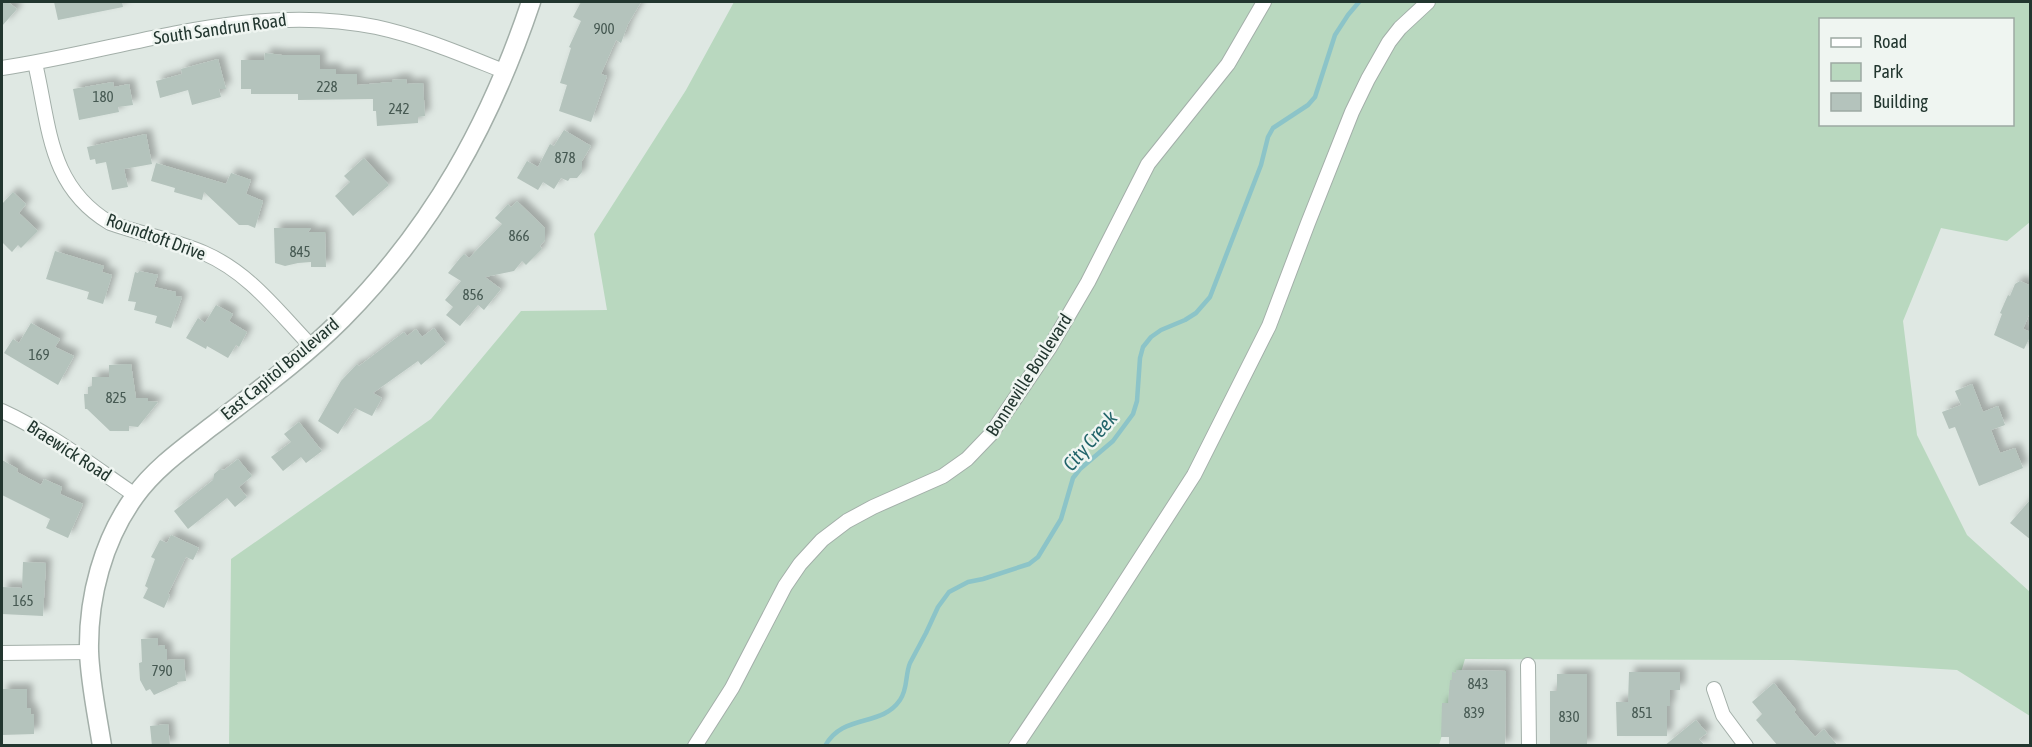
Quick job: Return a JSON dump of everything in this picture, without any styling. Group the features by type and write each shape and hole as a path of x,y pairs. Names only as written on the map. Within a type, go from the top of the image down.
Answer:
{"street":[{"name":"East Capitol Boulevard","path":"102,746 89,652 90,625 99,570 109,543 135,495 174,456 312,347 373,286 429,214 474,140 506,72 531,2"},
{"name":"Bonneville Boulevard","path":"695,746 732,688 785,586 800,564 822,540 847,521 873,507 944,476 968,459 991,434 1050,347 1088,282 1148,164 1228,64 1264,2"},
{"path":"1016,746 1194,475 1269,326 1352,112 1368,79 1384,50 1400,28 1428,2"},
{"name":"South Sandrun Road","path":"2,68 198,29 267,19 292,19 344,22 395,32 435,43 506,72"},
{"name":"Roundtoft Drive","path":"35,63 54,153 65,179 79,199 110,223 203,253 230,267 267,298 312,347"},
{"name":"Braewick Road","path":"2,411 26,422 66,446 135,495"},
{"path":"2,654 89,652"},
{"path":"1528,665 1529,746"},
{"path":"1714,689 1722,715 1746,746"}],"green space":[{"path":"734,2 2030,2 2030,222 2007,241 1941,228 1903,321 1917,435 1967,535 2030,592 2030,716 1957,670 1793,660 1465,659 1439,745 229,746 231,559 431,419 521,311 607,310 594,234 686,90"}],"building":[{"path":"2,2 8,2 17,9 2,26"},
{"path":"54,2 122,2 123,7 58,20"},
{"path":"581,2 641,2 628,24 621,43 616,40 601,74 607,76 591,122 559,111 567,85 560,83 571,48 569,47 581,21 573,17"},
{"path":"265,53 320,55 320,69 336,69 336,74 357,74 357,85 406,79 407,84 423,83 425,116 418,117 418,123 377,126 373,99 298,100 298,94 251,94 251,89 241,89 241,60 264,60"},
{"path":"218,59 226,89 219,89 221,97 192,105 188,90 160,98 156,81 182,74 181,69"},
{"path":"113,82 114,87 129,84 133,105 118,107 119,112 79,120 73,89"},
{"path":"564,130 591,146 582,161 582,172 577,178 570,178 568,181 561,178 554,189 543,182 538,190 517,178 527,161 538,167 550,144 554,146"},
{"path":"146,134 152,164 124,169 128,187 112,190 106,162 96,164 95,159 90,160 87,147"},
{"path":"364,158 389,185 353,216 335,196 350,182 344,176"},
{"path":"156,163 226,184 231,173 251,180 246,194 263,201 255,228 239,225 204,192 202,200 174,192 175,188 151,181"},
{"path":"13,192 26,204 19,213 38,231 21,248 18,245 12,252 2,242 2,204"},
{"path":"517,201 545,228 545,240 540,246 542,249 526,265 522,261 514,271 485,277 501,289 484,310 478,305 460,326 446,315 453,307 445,300 461,281 448,273 464,254 469,258 502,224 495,218 508,204 511,207"},
{"path":"274,228 311,228 308,232 325,232 326,267 311,267 311,262 285,266 275,263"},
{"path":"55,251 104,266 102,272 112,275 103,304 87,299 89,292 46,279"},
{"path":"135,272 158,275 154,287 176,292 176,296 182,297 171,328 155,323 157,316 134,310 136,302 128,301"},
{"path":"2020,281 2031,286 2031,310 2023,329 2031,332 2031,335 2024,349 1994,335 2008,295 2010,296 2015,284"},
{"path":"216,305 233,314 229,321 247,332 239,347 236,345 228,358 207,346 206,349 186,338 198,318 205,323"},
{"path":"31,323 60,339 55,347 74,356 58,385 4,353 13,339 19,343"},
{"path":"434,328 446,344 421,365 418,361 373,393 382,398 372,416 355,408 338,434 318,421 341,381 357,364 359,366 404,332 407,336 416,329 422,337"},
{"path":"131,364 136,398 148,398 148,401 158,402 138,427 129,426 129,431 110,431 85,409 84,394 88,394 88,387 92,386 92,377 109,377 109,365"},
{"path":"1972,384 1983,412 1998,406 2005,425 1991,430 2000,453 2015,448 2023,468 1979,486 1955,427 1949,429 1942,412 1961,405 1955,391"},
{"path":"299,422 322,451 306,463 301,457 283,471 271,457 291,442 284,434"},
{"path":"238,459 252,476 239,487 247,497 235,507 227,498 188,529 174,511 213,480 214,474 220,469 224,470"},
{"path":"2,460 18,469 17,472 41,485 44,479 62,487 60,494 83,504 68,538 46,528 50,519 2,495"},
{"path":"2031,499 2031,540 2010,523"},
{"path":"171,535 199,548 193,560 186,557 168,594 170,595 164,608 143,598 148,588 145,586 155,559 151,557 160,540 167,543"},
{"path":"23,562 46,563 43,616 2,614 2,587 22,588"},
{"path":"158,638 158,646 165,645 167,649 167,660 184,659 186,681 177,682 178,684 154,695 150,689 146,691 140,680 139,663 142,662 141,639"},
{"path":"1456,670 1506,671 1505,746 1449,746 1449,737 1441,737 1442,703 1448,703 1450,680 1452,680 1452,672 1456,673"},
{"path":"1629,672 1680,672 1680,690 1670,690 1670,706 1667,706 1667,736 1617,736 1616,702 1628,702"},
{"path":"1557,674 1587,674 1587,746 1550,746 1550,691 1557,691"},
{"path":"1774,683 1815,737 1824,729 1838,746 1778,746 1756,720 1762,714 1752,702"},
{"path":"2,689 27,689 27,708 31,708 31,715 34,714 34,734 2,735"},
{"path":"1696,720 1707,733 1699,739 1705,746 1664,746"},
{"path":"168,724 170,746 152,746 150,726"}],"waterway":[{"name":"City Creek","path":"825,746 842,729 883,714 892,709 900,700 910,663 938,607 949,592 968,582 1029,564 1038,557 1061,519 1073,478 1080,469 1113,441 1133,414 1137,401 1143,347 1161,330 1196,313 1210,297 1261,165 1268,137 1273,128 1308,105 1315,97 1335,35 1359,2"}]}
